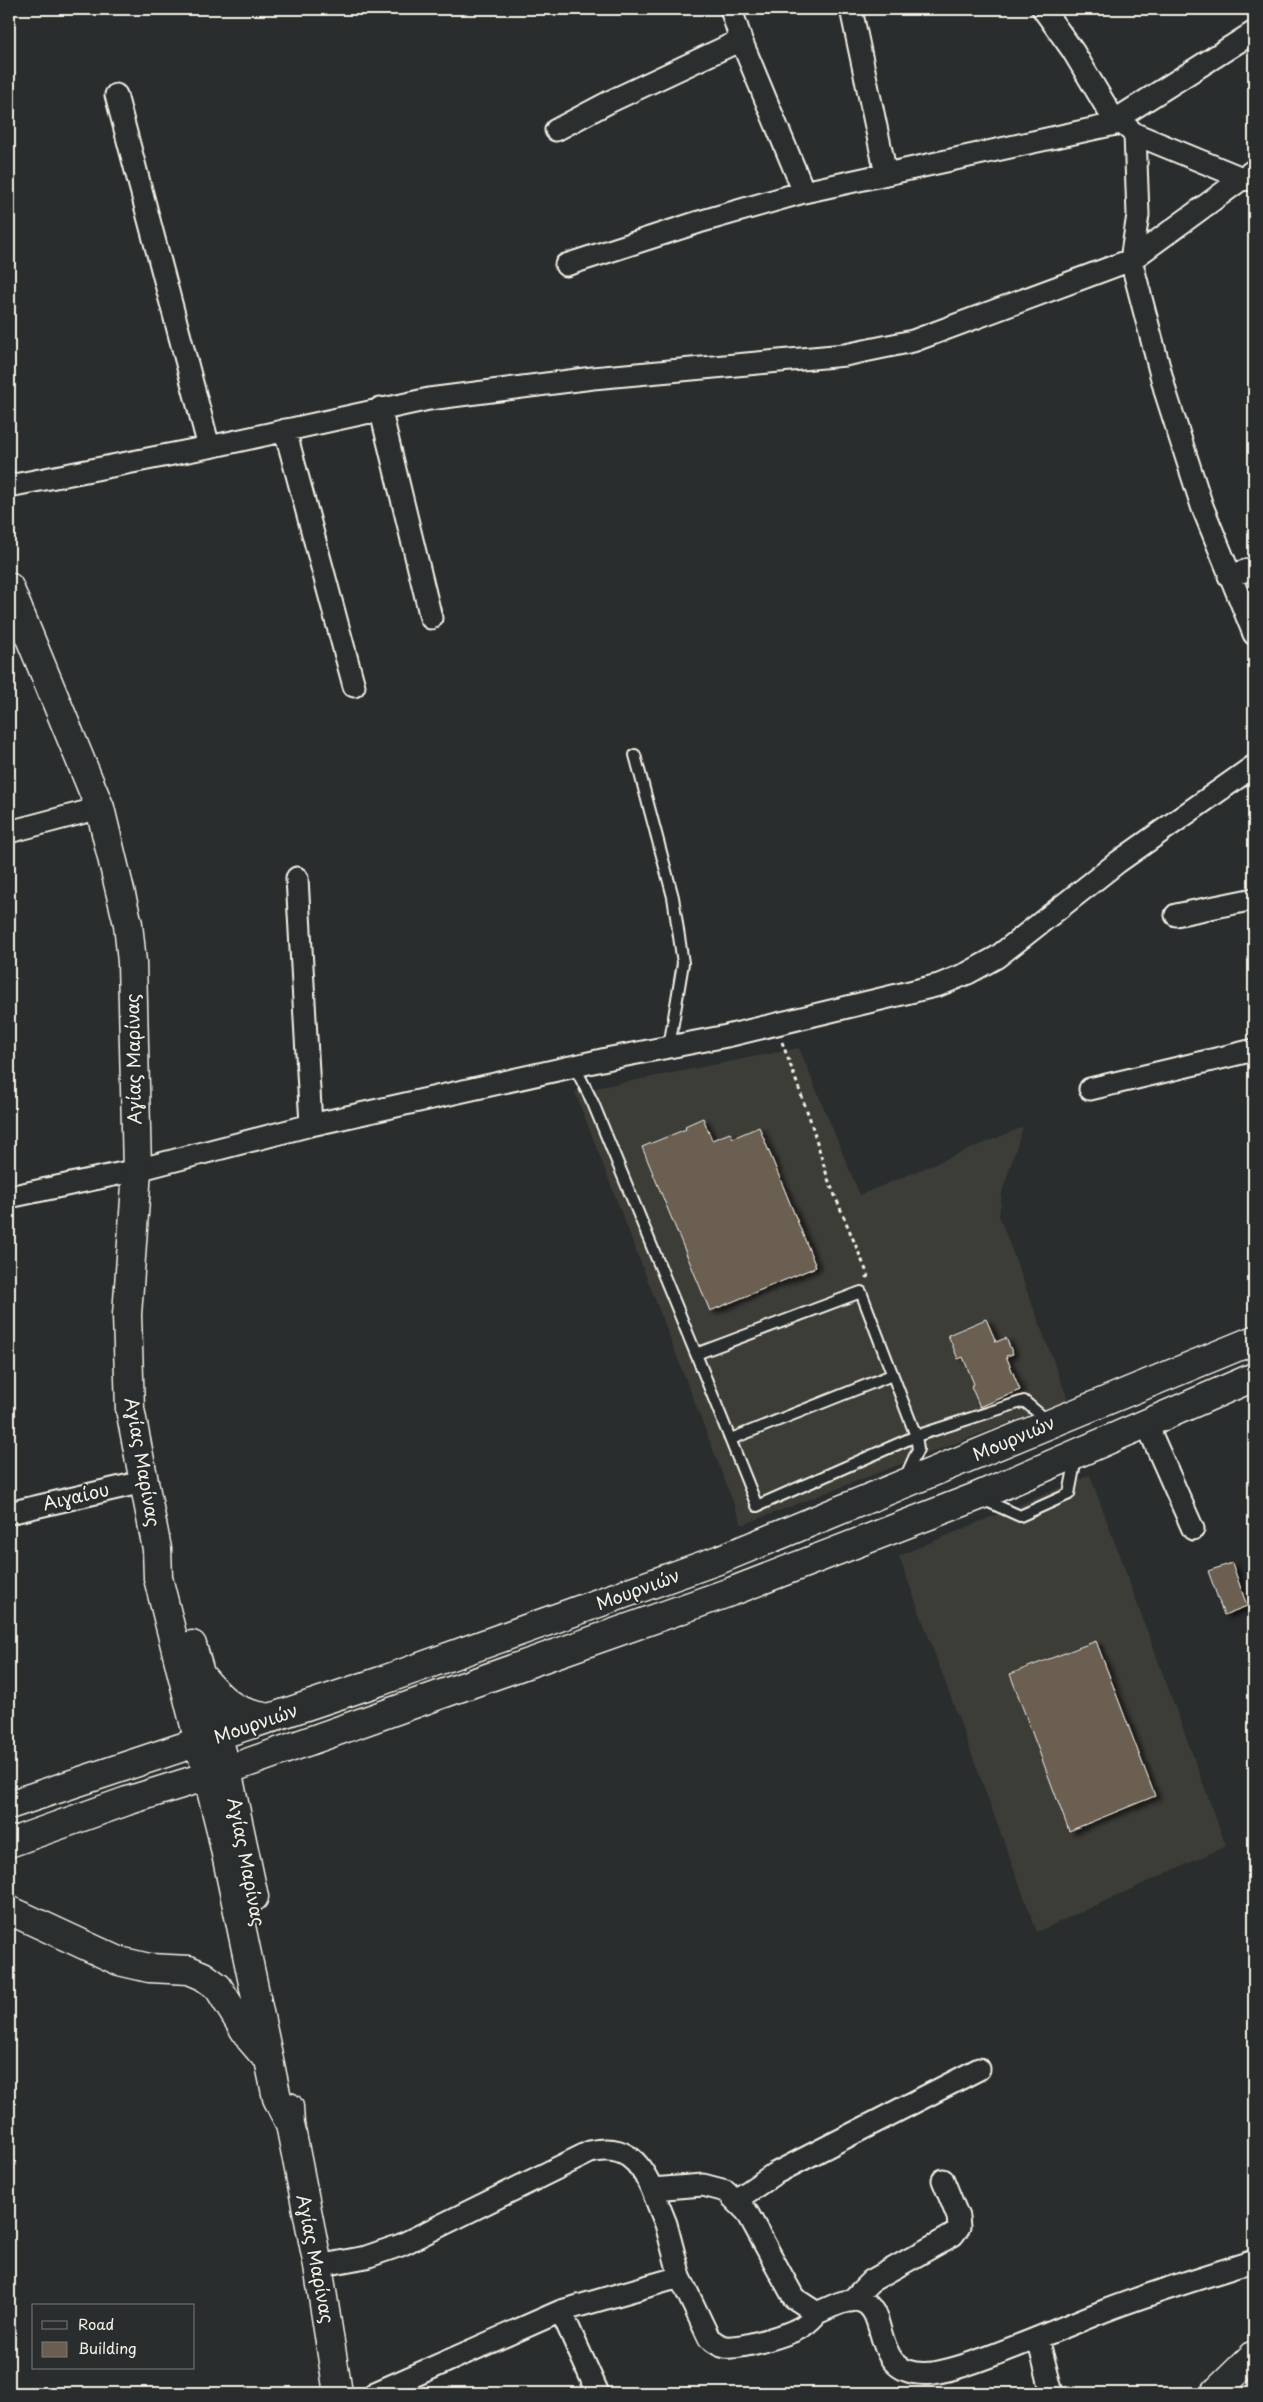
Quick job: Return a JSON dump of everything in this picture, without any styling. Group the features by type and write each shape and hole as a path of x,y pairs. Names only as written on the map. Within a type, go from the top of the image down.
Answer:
{"main road":[{"name":"Αγίας Μαρίνας","path":"9,587 100,808 128,924 132,962 137,1170 127,1315 130,1409 157,1549 158,1578 192,1678 218,1773 230,1826 268,2060 277,2098 290,2124"},
{"name":"Μουρνιών","path":"9,1804 272,1718 590,1607 721,1559 1254,1340"},
{"name":"Μουρνιών","path":"9,1843 218,1773 733,1592 976,1497 1254,1377"},
{"path":"140,1762 172,1733 178,1722 192,1678 234,1709 251,1716 272,1718"},
{"path":"157,1792 178,1794 194,1800 230,1826 243,1802 250,1781 261,1766 281,1751"},
{"name":"Αγίας Μαρίνας","path":"230,1826 256,1904 289,2096 290,2124 318,2266 338,2393"},
{"path":"9,1910 119,1961 149,1968 189,1970 203,1976 218,1987 250,2038 268,2060"},
{"path":"1215,2393 1254,2355"}],"street":[{"path":"731,9 741,40 804,192"},
{"path":"851,9 886,174"},
{"path":"1049,11 1106,108 1123,126 1250,176"},
{"path":"566,264 699,222 804,192 1123,126 1254,32"},
{"path":"556,130 611,101 741,40"},
{"path":"116,95 209,447"},
{"path":"1123,126 1138,207 1131,260 1169,403 1202,506 1254,634"},
{"path":"9,486 209,447 380,408 429,399 593,378 845,355 913,341 1131,260 1250,176"},
{"path":"380,408 431,618"},
{"path":"285,430 354,686"},
{"path":"1229,576 1254,568"},
{"path":"9,1197 137,1170 311,1125 776,1025 939,984 968,973 997,957 1118,862 1254,766"},
{"path":"9,832 100,808"},
{"path":"297,878 311,1125"},
{"path":"1176,915 1254,899"},
{"path":"1090,1089 1254,1050"},
{"path":"1147,1424 1193,1529"},
{"name":"Αιγαίου","path":"9,1512 143,1482"},
{"path":"736,2200 774,2174 979,2069"},
{"path":"318,2266 366,2257 401,2245 590,2152 606,2148 621,2152 636,2162 645,2174 666,2224 680,2277 709,2338 715,2344 725,2347 738,2347 757,2343 801,2328 811,2321 817,2313 851,2301 861,2301 868,2306 892,2360 901,2368 912,2373 933,2372 965,2365 1038,2339 1104,2311 1254,2260"},
{"path":"851,2301 870,2281 953,2235 959,2227 958,2217 942,2180"},
{"path":"652,2189 703,2185 726,2191 747,2212 794,2298 817,2313"},
{"path":"375,2393 561,2311 680,2277"},
{"path":"561,2311 598,2393"},
{"path":"1038,2339 1052,2393"}],"lane":[{"path":"635,755 673,897 683,963 669,1049"},
{"path":"575,1067 593,1103 757,1506 916,1436 1024,1401 1051,1423"},
{"path":"696,1354 861,1292 916,1436 918,1449 899,1487"},
{"path":"731,1439 892,1375"},
{"path":"976,1497 1020,1516 1069,1494 1077,1455"}],"path":[{"path":"776,1025 810,1118 828,1179 868,1275 861,1292"}],"shaded area":[{"path":"799,1048 860,1195 1023,1127 1002,1192 999,1216 1068,1400 742,1525 575,1092"},
{"path":"1090,1475 1226,1846 1037,1932 899,1556"}],"building":[{"path":"703,1118 712,1140 730,1133 733,1138 759,1127 816,1267 710,1311 642,1147 686,1129 685,1126"},
{"path":"986,1319 996,1342 1006,1338 1013,1354 1006,1356 1020,1390 980,1407 971,1386 974,1384 963,1357 958,1359 948,1335"},
{"path":"1232,1563 1247,1606 1224,1615 1208,1571"},
{"path":"1096,1641 1155,1796 1069,1831 1010,1674"}]}
